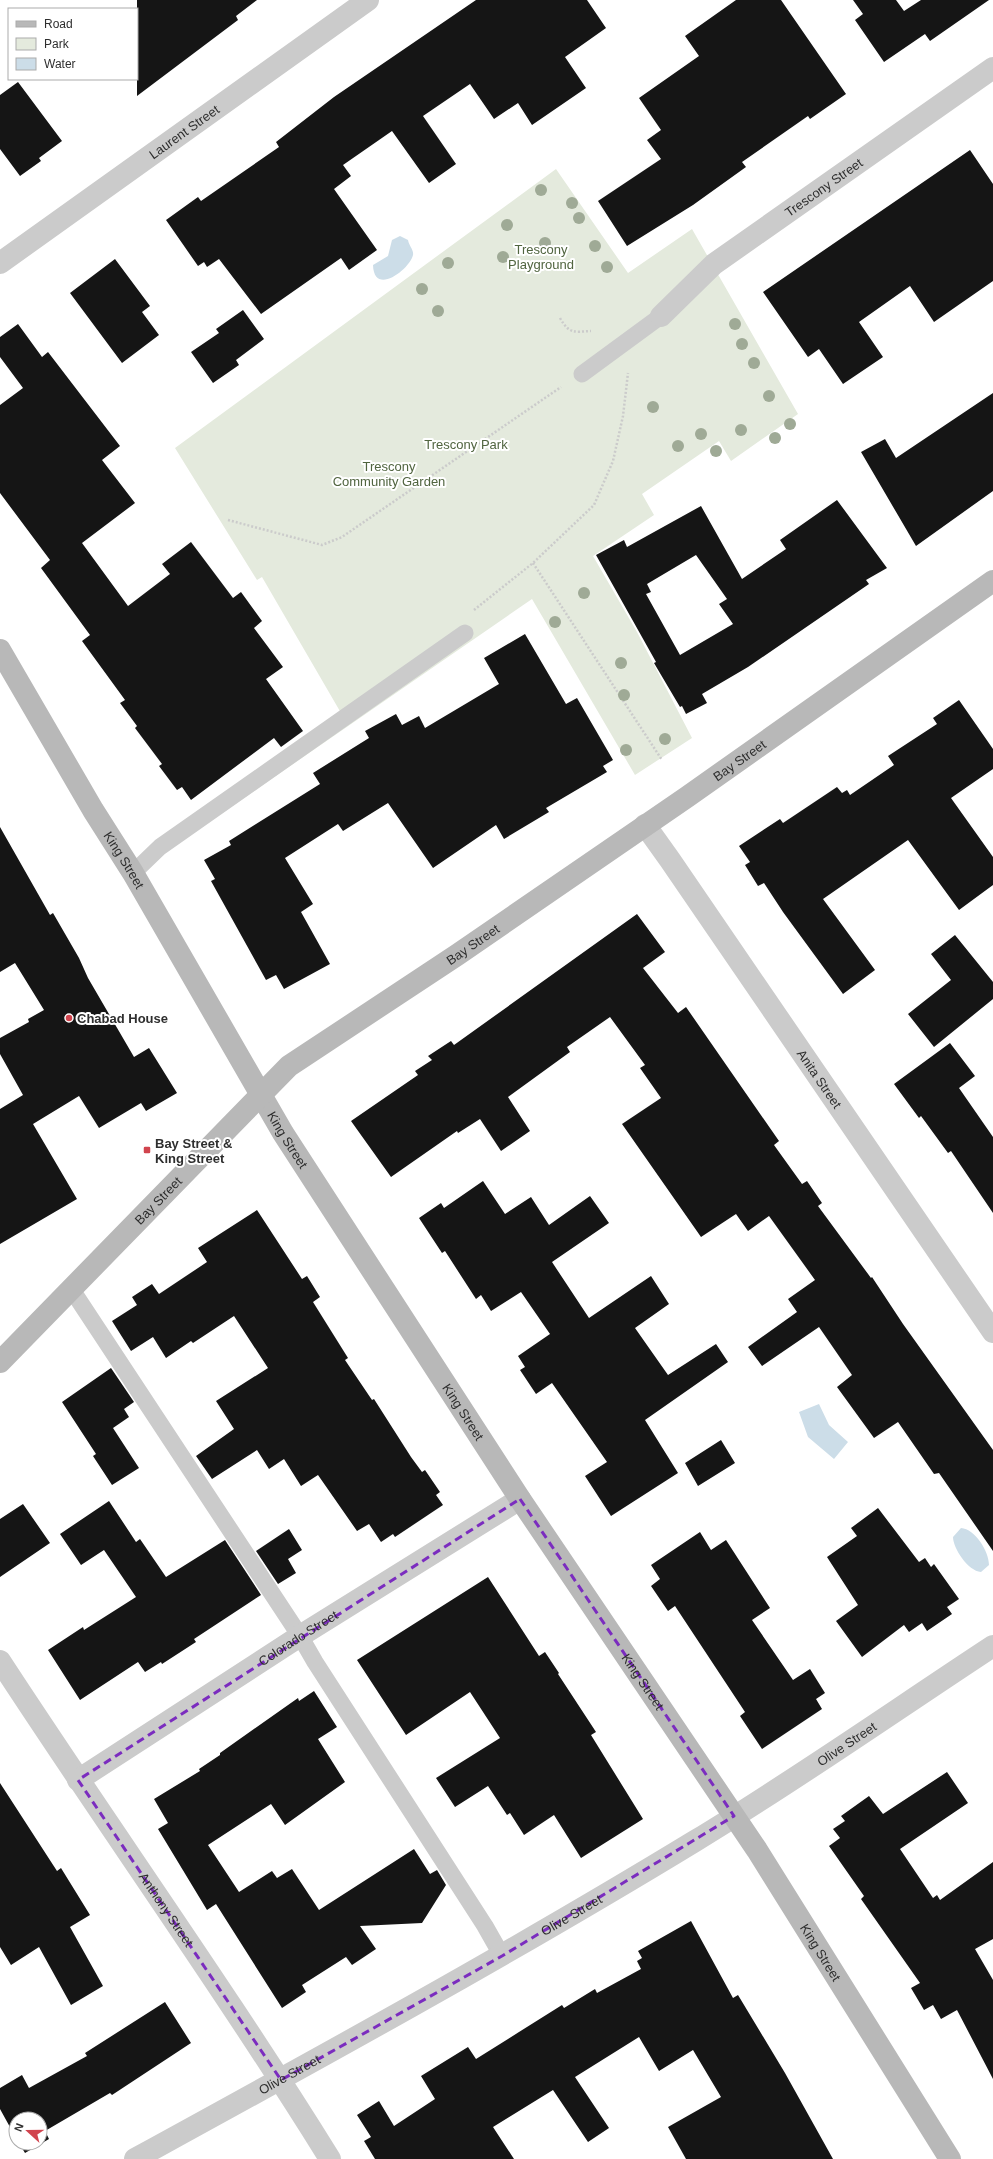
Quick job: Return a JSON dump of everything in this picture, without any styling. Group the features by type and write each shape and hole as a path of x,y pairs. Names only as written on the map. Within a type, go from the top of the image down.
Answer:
{"street":[{"name":"Laurent Street","path":"0,263 368,0"},
{"name":"Trescony Street","path":"661,316 714,264 993,68"},
{"name":"Bay Street","path":"0,1362 72,1290 260,1093 289,1066 419,981 645,825 993,581"},
{"name":"King Street","path":"0,650 93,810 133,873 283,1133 520,1499 757,1850 950,2159"},
{"name":"Anita Street","path":"645,825 993,1332"},
{"name":"Colorado Street","path":"78,1780 300,1636 520,1499"},
{"name":"Olive Street","path":"135,2159 281,2080 502,1956 734,1816 993,1646"},
{"name":"Anthony Street","path":"0,1661 78,1780 281,2080 330,2159"}],"lane":[{"path":"582,374 661,316"},
{"path":"133,873 160,847 465,633"},
{"path":"72,1290 300,1636 315,1662 485,1926 502,1956"}],"path":[{"path":"560,318 565,328 575,332 591,331"},
{"path":"465,633 473,610 533,562 594,506 613,461 622,416 628,372"},
{"path":"228,520 322,545 342,537 582,374"},
{"path":"533,562 662,760"}],"highlighted area":[{"path":"520,1499 734,1816 502,1956 281,2080 78,1780"}],"green space":[{"name":"Trescony Park","path":"556,169 628,273 692,229 798,414 731,461 719,441 642,494 654,515 593,556 637,632 692,738 635,775 532,599 173,847 341,713 262,577 257,580 175,448"}],"water":[{"path":"400,236 408,240 413,255 406,267 399,273 385,280 379,279 375,274 373,265 388,256 392,240"},
{"path":"819,1404 829,1425 848,1442 834,1459 808,1437 799,1412"},
{"path":"961,1528 966,1529 976,1536 987,1553 989,1565 981,1572 971,1568 958,1553 953,1537"}],"building":[{"path":"137,0 257,0 236,16 238,20 137,96"},
{"path":"476,0 587,0 606,28 565,57 586,88 532,125 518,103 494,119 470,84 423,116 456,164 429,183 392,131 343,165 351,176 334,189 377,250 349,270 341,258 261,314 219,259 207,267 204,262 198,266 166,220 198,197 201,201 279,147 276,142 334,97"},
{"path":"736,0 781,0 846,94 810,119 808,116 742,162 746,167 693,205 627,246 598,201 661,159 647,140 661,130 639,98 699,56 685,36"},
{"path":"853,0 896,0 904,11 921,0 989,0 930,41 925,34 884,62 855,20 863,14"},
{"path":"18,82 62,141 39,158 41,161 20,176 0,149 0,95"},
{"path":"970,150 993,184 993,281 934,322 910,286 859,322 883,357 843,384 819,349 808,357 763,292"},
{"path":"115,259 150,306 142,312 159,335 122,363 70,293"},
{"path":"243,310 264,339 236,360 239,365 213,383 191,352 219,333 216,329"},
{"path":"18,324 42,357 48,352 120,446 102,460 135,503 82,543 128,606 170,574 162,564 191,542 233,598 241,592 262,621 254,628 283,667 266,679 303,731 281,747 274,738 191,800 182,787 177,790 159,766 162,764 135,728 137,726 120,703 125,700 82,641 90,635 41,568 50,560 0,493 0,405 23,388 0,357 0,337"},
{"path":"993,393 993,491 916,546 861,452 885,439 896,458"},
{"path":"837,500 887,568 866,580 869,584 748,667 702,694 707,703 686,714 682,706 680,707 654,663 656,662 596,555 624,540 627,547 701,506 742,579 786,549 780,540","holes":["696,555 727,599 719,604 733,624 680,655 646,594 651,592 647,584"]},
{"path":"525,634 566,704 577,698 613,760 603,766 607,772 546,808 549,812 504,839 496,825 433,868 388,803 343,831 338,824 285,858 313,904 301,912 330,964 284,989 276,975 266,980 211,881 215,879 204,860 231,845 229,841 320,784 313,773 369,738 365,731 396,714 402,725 419,716 425,728 499,684 484,658"},
{"path":"959,700 993,749 993,769 951,798 993,857 993,885 959,910 908,840 823,899 875,970 843,994 783,912 764,883 758,886 745,865 750,862 739,846 780,819 783,823 837,787 842,793 847,790 850,795 894,765 888,756 937,724 933,718"},
{"path":"0,827 50,915 53,913 79,958 88,978 134,1057 149,1048 177,1093 146,1111 141,1103 99,1128 79,1096 33,1124 77,1199 0,1244 0,1109 23,1095 0,1054 0,1038 29,1022 28,1019 44,1010 15,963 0,972"},
{"path":"637,914 665,952 643,968 678,1013 686,1007 779,1141 774,1145 802,1184 807,1181 822,1203 818,1206 871,1278 872,1277 903,1324 993,1450 993,1551 939,1473 934,1474 898,1422 874,1438 837,1387 852,1375 819,1327 762,1366 748,1347 797,1312 788,1299 815,1280 769,1216 748,1231 736,1214 701,1237 622,1124 661,1098 640,1068 645,1065 610,1017 567,1047 570,1052 508,1097 530,1131 501,1151 480,1119 458,1133 457,1131 391,1177 351,1121 418,1075 415,1071 432,1060 428,1056 451,1041 454,1045"},
{"path":"955,935 993,982 993,999 934,1047 908,1014 951,980 931,954"},
{"path":"950,1043 975,1076 959,1088 993,1137 993,1213 951,1151 948,1153 921,1116 919,1118 894,1084"},
{"path":"483,1181 505,1214 531,1197 549,1225 590,1196 609,1223 552,1262 589,1318 651,1276 669,1304 635,1328 668,1375 716,1344 728,1362 645,1420 678,1473 611,1516 585,1476 607,1462 552,1383 536,1394 520,1370 525,1367 518,1356 550,1334 521,1292 491,1311 481,1295 476,1299 445,1251 442,1253 419,1218 441,1203 444,1208"},
{"path":"257,1210 302,1279 307,1276 320,1297 313,1302 348,1358 345,1360 372,1400 374,1399 411,1457 422,1472 425,1470 440,1492 436,1495 443,1505 395,1537 393,1534 381,1542 369,1524 357,1531 318,1475 301,1486 284,1459 269,1469 257,1450 212,1479 196,1456 234,1429 216,1401 268,1368 234,1316 193,1343 191,1341 166,1358 153,1337 131,1351 112,1321 137,1305 132,1297 152,1284 159,1294 207,1262 198,1248"},
{"path":"111,1368 134,1402 124,1409 129,1417 113,1428 139,1468 112,1485 93,1456 96,1454 62,1402"},
{"path":"721,1440 735,1463 698,1486 685,1463"},
{"path":"109,1501 136,1542 140,1539 166,1577 225,1540 261,1595 194,1639 196,1642 162,1664 161,1662 145,1672 138,1662 80,1700 48,1650 83,1627 84,1630 136,1597 104,1550 81,1565 60,1534"},
{"path":"23,1504 50,1543 0,1577 0,1519"},
{"path":"878,1508 919,1562 925,1558 931,1567 934,1564 959,1599 947,1607 952,1614 927,1631 922,1623 909,1632 904,1625 862,1657 836,1621 858,1605 827,1557 857,1536 851,1528"},
{"path":"289,1529 302,1550 288,1559 296,1573 278,1584 256,1551"},
{"path":"700,1532 711,1550 726,1540 770,1608 752,1620 793,1680 810,1669 825,1693 816,1699 822,1709 762,1749 740,1716 745,1712 675,1606 668,1611 651,1586 660,1579 651,1565"},
{"path":"488,1577 539,1656 545,1652 559,1673 558,1674 596,1732 591,1735 643,1819 581,1858 554,1815 524,1835 510,1813 507,1815 488,1786 455,1807 436,1778 500,1738 470,1692 406,1735 357,1660"},
{"path":"314,1691 337,1727 318,1739 345,1782 285,1825 271,1804 208,1845 239,1892 272,1871 277,1878 292,1869 319,1910 414,1849 430,1874 437,1870 446,1885 422,1923 360,1926 376,1949 352,1965 346,1957 302,1985 306,1992 282,2008 216,1904 207,1910 158,1829 168,1823 154,1799 200,1771 199,1769 220,1755 220,1753 298,1698 299,1701"},
{"path":"947,1772 968,1803 900,1849 933,1898 937,1895 940,1900 993,1862 993,1939 975,1949 993,1980 993,2079 957,2010 941,2019 933,2005 924,2010 911,1988 920,1983 861,1899 864,1896 829,1846 840,1838 833,1829 845,1821 841,1816 869,1796 883,1814"},
{"path":"0,1783 57,1871 61,1868 90,1915 70,1927 103,1986 71,2005 39,1947 11,1965 0,1947"},
{"path":"691,1921 733,1998 738,1995 785,2073 833,2159 686,2159 668,2127 721,2097 693,2050 659,2071 639,2037 575,2077 609,2128 588,2142 553,2090 493,2127 514,2159 375,2159 364,2141 371,2137 357,2115 379,2101 394,2126 435,2099 421,2076 468,2047 476,2059 562,2005 564,2008 595,1989 597,1993 641,1969 637,1961 642,1958 638,1951"},
{"path":"165,2002 191,2043 112,2095 110,2093 48,2129 48,2111 8,2111 8,2124 0,2109 0,2088 22,2075 29,2088 87,2056 85,2053"}],"place":[{"name":"Chabad House","path":"69,1018"},
{"name":"Bay Street & King Street","path":"147,1150"}],"park label":[{"name":"Trescony Playground","path":"541,256"},
{"name":"Trescony Community Garden","path":"389,474"}]}
